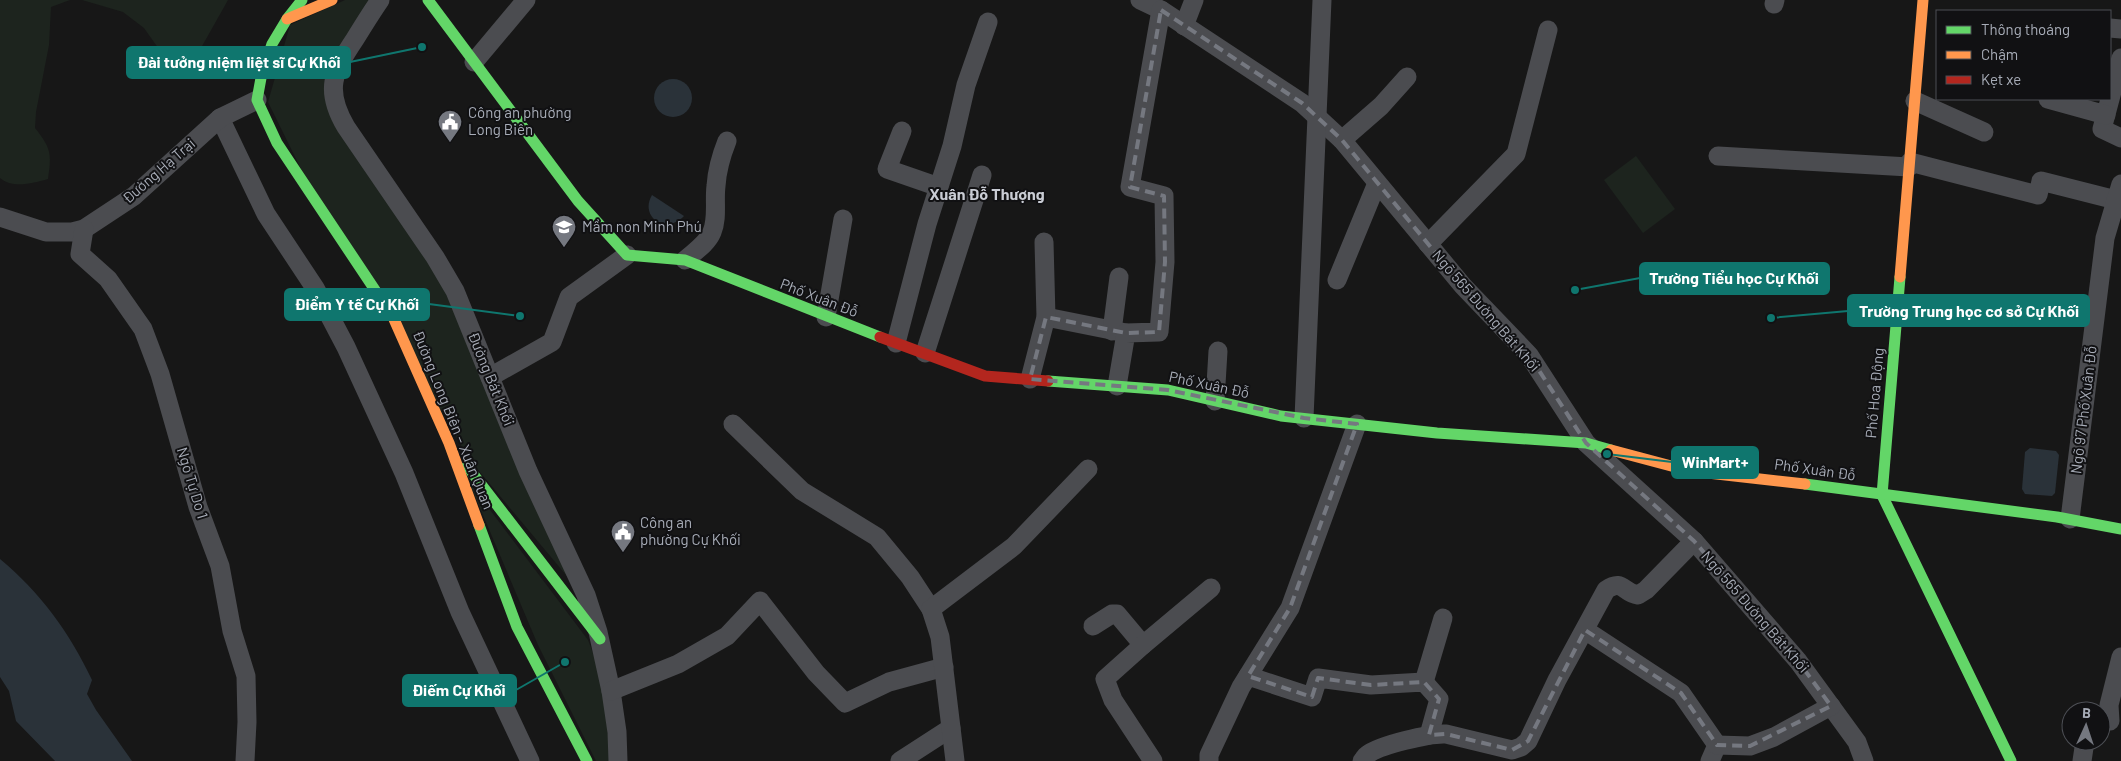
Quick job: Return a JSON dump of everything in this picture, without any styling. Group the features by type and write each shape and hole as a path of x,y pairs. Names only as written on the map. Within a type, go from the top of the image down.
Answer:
{"street":[{"path":"257,100 261,78 272,44 287,19 302,0"},
{"path":"287,19 332,0"},
{"name":"Đường Bát Khối","path":"380,0 335,70 333,86 335,104 346,127 435,257 455,291 528,471 586,595 600,639 617,732 618,761"},
{"path":"428,0 578,201 627,255 569,297 552,342 490,377"},
{"path":"474,62 526,0"},
{"name":"Ngõ 565 Đường Bát Khối","path":"1140,0 1161,10 1302,103 1342,140 1463,286 1529,355 1586,443 1694,541 1798,661 1857,742 1864,761"},
{"path":"1184,26 1194,0"},
{"path":"1304,418 1322,0"},
{"name":"Phố Hoa Động","path":"1882,495 1915,101 1928,7"},
{"path":"1046,318 1119,332 1159,332 1165,262 1164,196 1130,188 1161,10"},
{"path":"896,343 927,224 952,146 966,85 988,22"},
{"path":"1428,244 1516,154 1548,30"},
{"path":"2111,96 2121,58"},
{"path":"1342,140 1381,106 1407,77"},
{"name":"Đường Hạ Trại","path":"0,217 46,232 72,232 84,229 134,196 220,118 257,100"},
{"name":"Đường Long Biên – Xuân Quan","path":"257,100 286,158 394,320 425,385 449,443 517,627 587,761"},
{"path":"2052,100 2106,115"},
{"path":"2110,100 2102,129 2121,138"},
{"path":"1915,101 1984,132"},
{"path":"220,118 266,214 315,288 346,347 404,473 460,612 530,761"},
{"path":"902,131 886,169 939,187"},
{"path":"685,260 712,233 719,162 726,141"},
{"path":"1718,156 1910,165 2038,195 2041,181 2118,192"},
{"path":"925,353 982,175"},
{"path":"1338,280 1377,183"},
{"name":"Ngõ 97 Phố Xuân Đỗ","path":"2070,519 2113,240 2118,192"},
{"path":"826,317 843,219"},
{"name":"Ngõ Tự Do 1","path":"84,229 80,254 108,280 143,329 160,374 198,507 220,566 232,631 246,676 247,722 245,761"},
{"path":"1030,379 1046,318 1044,242"},
{"name":"Phố Xuân Đỗ","path":"627,255 685,260 826,317 986,376 1168,390 1281,416 1437,433 1586,443 1690,471 1792,482 2070,519 2121,529"},
{"path":"1118,386 1119,277"},
{"path":"1215,401 1218,351"},
{"path":"733,424 802,491 877,537 910,577 931,609 940,637 955,761"},
{"path":"1209,761 1209,755 1248,676 1290,608 1357,424"},
{"path":"449,443 600,639"},
{"path":"931,609 1014,546 1088,469"},
{"path":"1882,495 2011,761"},
{"path":"1898,527 1916,499"},
{"path":"1362,761 1367,755 1393,744 1429,735 1446,734 1512,750 1521,747 1528,740 1557,680 1606,590 1613,585 1622,586 1633,594 1638,595 1646,590 1694,541"},
{"path":"1153,761 1113,700 1105,680 1142,644 1211,588"},
{"path":"610,691 678,664 727,636 760,601 816,673 845,703 889,682 944,667"},
{"path":"1093,626 1112,614 1117,614 1142,644"},
{"path":"1424,682 1443,618"},
{"path":"1585,630 1681,693 1714,753 1750,746 1774,737 1831,706"},
{"path":"2110,701 2121,657"},
{"path":"1248,676 1312,697 1318,678 1371,685 1424,682"},
{"path":"1424,682 1439,699 1429,735"},
{"path":"900,761 951,728"}],"highlighted area":[{"path":"1161,10 1302,103 1342,140 1463,286 1529,355 1586,443 1694,541 1798,661 1831,706 1750,746 1717,745 1681,693 1585,630 1528,741 1512,750 1446,734 1429,735 1439,699 1424,682 1371,685 1318,678 1312,697 1248,676 1290,608 1357,424 1304,418 1168,390 1030,379 1046,317 1126,333 1159,332 1165,262 1164,196 1130,187"}],"shaded area":[{"path":"0,0 70,0 51,7 49,45 36,112 35,128 49,152 48,179 30,183 11,183 0,178"},
{"path":"82,0 228,0 188,71 166,59 144,28 123,12"},
{"path":"345,0 375,0 331,58 325,79 434,266 571,581 469,459 303,173 268,102 290,25"},
{"path":"673,79 687,84 692,98 687,112 673,117 659,112 654,98 659,84"},
{"path":"1636,156 1675,209 1643,233 1604,180"},
{"path":"652,195 684,216 670,224 656,221 649,210"},
{"path":"2030,448 2056,451 2059,455 2055,493 2052,496 2025,494 2022,489 2025,452"},
{"path":"469,482 588,640 601,684 610,761 596,761 538,645"},
{"path":"0,559 41,599 64,630 92,680 87,694 132,761 55,761 16,721 9,691 0,677"}],"traffic: fast":[{"path":"302,0 287,19 272,44 261,78 257,100 277,143 393,317"},
{"path":"428,0 578,201 627,255 685,260 880,337"},
{"path":"1900,277 1882,495 2011,761"},
{"path":"1048,381 1168,390 1281,416 1437,433 1586,443 1611,450"},
{"path":"467,466 600,639"},
{"path":"1805,484 2057,517 2121,529"},
{"path":"479,525 517,627 587,761"}],"traffic: slow":[{"path":"287,19 332,0"},
{"path":"1900,277 1923,0"},
{"path":"393,317 449,443 479,525"},
{"path":"1611,450 1690,471 1805,484"}],"traffic: jam":[{"path":"880,337 985,376 1048,381"}],"place":[{"name":"Đài tưởng niệm liệt sĩ Cự Khối","path":"422,47"},
{"name":"Công an phường Long Biên","path":"450,143"},
{"name":"Mầm non Minh Phú","path":"564,248"},
{"name":"Trường Tiểu học Cự Khối","path":"1575,290"},
{"name":"Điểm Y tế Cự Khối","path":"520,316"},
{"name":"Trường Trung học cơ sở Cự Khối","path":"1771,318"},
{"name":"WinMart+","path":"1607,454"},
{"name":"Công an phường Cự Khối","path":"623,553"},
{"name":"Điếm Cự Khối","path":"565,662"}],"district":[{"name":"Xuân Đỗ Thượng","path":"987,194"}]}
